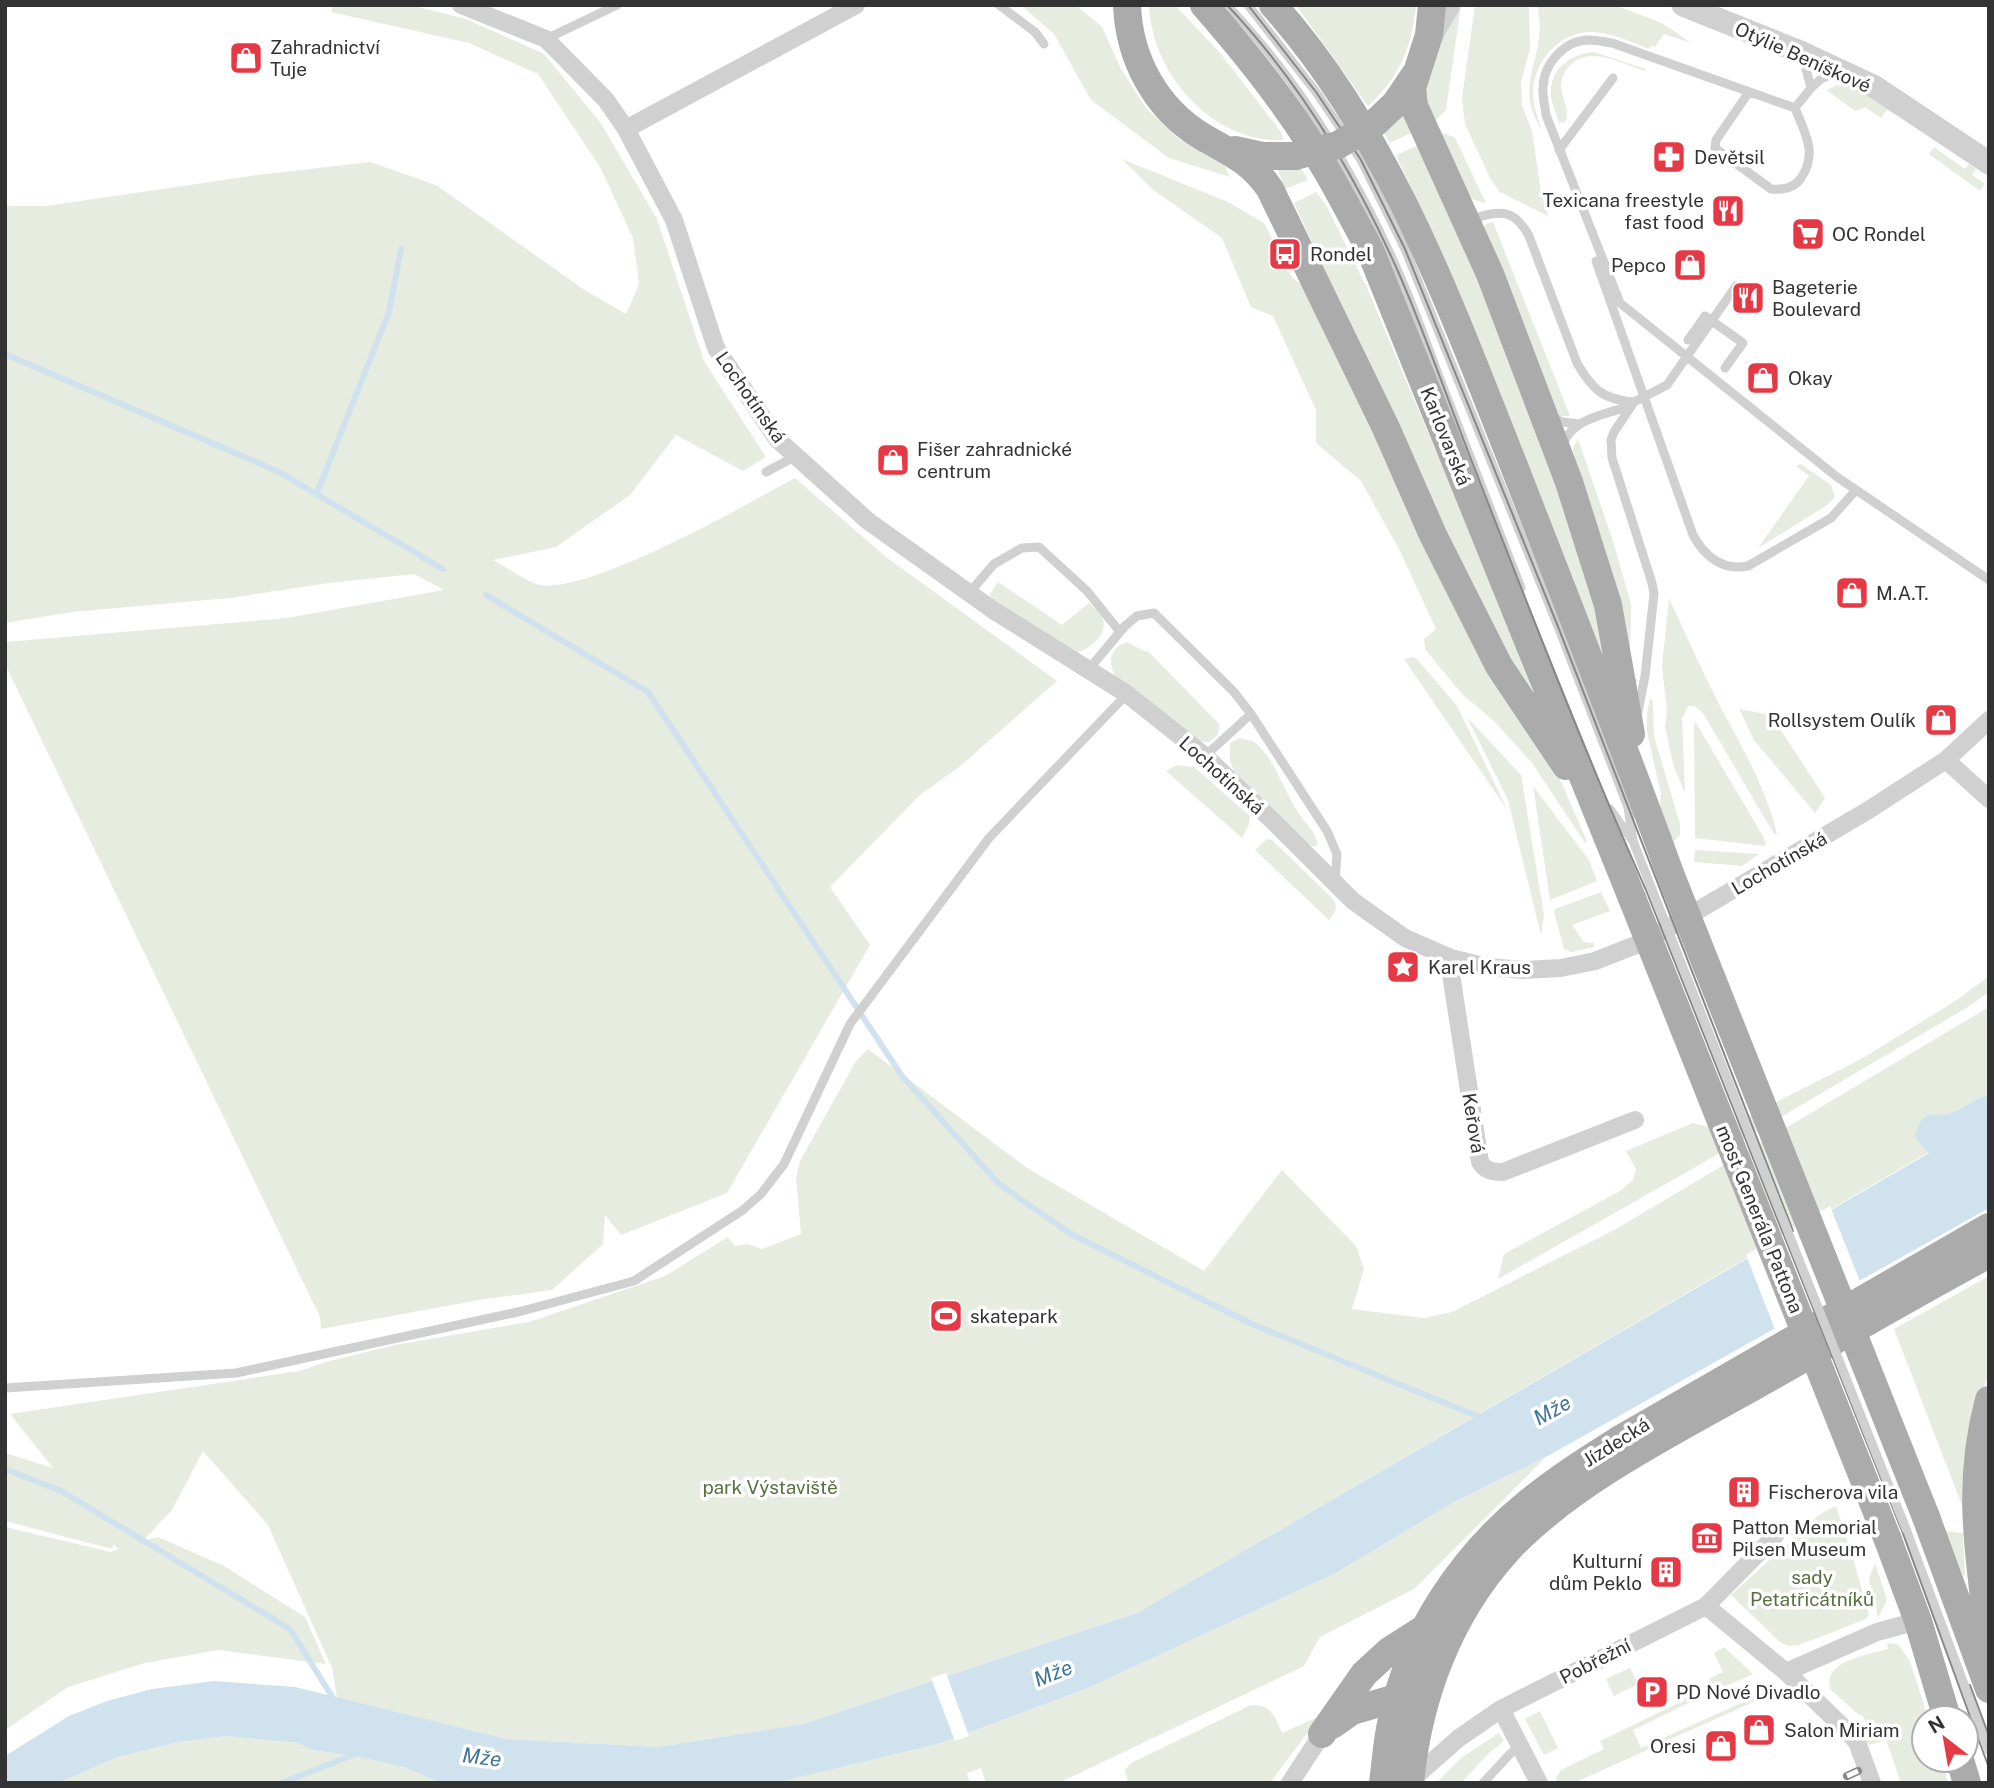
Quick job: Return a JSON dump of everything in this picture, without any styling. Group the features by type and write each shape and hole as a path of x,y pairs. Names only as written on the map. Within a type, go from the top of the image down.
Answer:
{"main road":[{"path":"1112,5 1122,17 1141,69 1157,96 1187,126 1251,165 1270,189 1386,428 1433,535 1499,666 1603,809"},
{"path":"1127,5 1130,37"},
{"name":"Karlovarská","path":"1204,5 1287,107 1332,178 1370,250 1603,809 1652,887"},
{"path":"1273,5 1334,83 1375,149 1410,217 1457,323 1646,806"},
{"path":"1432,5 1422,58 1412,88 1414,106 1490,274 1564,467 1608,605 1646,806 1652,887 1906,1529 1989,1689"},
{"path":"1212,142 1251,155 1295,156 1338,145 1376,122 1404,93 1422,58"},
{"name":"most Generála Pattona","path":"1652,887 1906,1529"},
{"name":"Jízdecká","path":"1401,1782 1388,1741 1398,1696 1425,1628 1451,1586 1474,1557 1527,1503 1567,1473 1655,1418 1989,1227"},
{"name":"Jízdecká","path":"1401,1782 1415,1745 1428,1690 1453,1630 1476,1591 1508,1550 1563,1502 1609,1470 1989,1254"},
{"path":"1989,1400 1980,1442 1975,1510 1976,1544 1989,1639"},
{"path":"1906,1529 1917,1621 1943,1704"},
{"path":"1321,1734 1364,1674 1389,1651 1425,1628"},
{"path":"1321,1734 1353,1711 1398,1696 1428,1690"},
{"path":"1321,1734 1342,1725 1359,1722 1368,1724 1388,1741"}],"street":[{"name":"Lochotínská","path":"461,5 546,39 606,100 626,129 674,220 716,348 777,439 868,521 969,593 1127,694 1205,756 1335,884 1384,926 1427,949 1487,967 1524,970 1561,968 1619,953 1646,941 1867,811 1946,760 1989,720"},
{"path":"626,129 856,5"},
{"path":"1422,58 1448,5"},
{"name":"Otýlie Beníškové","path":"1683,5 1843,70 1875,87 1989,163"},
{"path":"1946,760 1989,799"},
{"name":"Keřová","path":"1451,958 1452,983 1480,1162 1483,1167 1489,1171 1503,1172 1635,1120"},
{"name":"Pobřežní","path":"1401,1782 1500,1709 1706,1606 1775,1536"},
{"path":"1706,1606 1786,1672 1857,1742 1872,1783"},
{"path":"1786,1672 1877,1632 1917,1621"},
{"path":"1500,1709 1539,1783"},
{"path":"1290,1783 1321,1734"}],"lane":[{"path":"546,39 617,5"},
{"path":"999,5 1035,32 1044,44"},
{"name":"Karlovarská","path":"1227,5 1292,85 1320,125 1365,202 1401,278 1528,604"},
{"name":"Karlovarská","path":"1248,5 1316,92 1343,132 1361,160 1405,249 1586,697 1628,807 1633,841 1652,887"},
{"path":"1749,92 1716,140 1715,148 1770,189 1792,187 1799,182 1809,164 1807,139 1795,108 1612,43 1588,40 1572,44 1558,53 1548,65 1542,89 1546,115 1620,303 1856,490 1989,580"},
{"path":"1800,52 1807,67 1811,88"},
{"path":"1795,108 1821,79 1843,70"},
{"path":"1559,150 1613,78"},
{"path":"1466,220 1496,212 1511,215 1519,221 1529,236 1577,363 1586,378 1601,394 1634,402"},
{"path":"1596,261 1693,535 1709,557 1735,569 1748,566 1831,518 1856,490"},
{"path":"1636,742 1637,714 1645,676 1654,594 1610,450 1614,432 1634,402 1667,385 1737,286"},
{"path":"1688,340 1705,316 1743,343 1725,368"},
{"path":"1564,467 1564,442 1571,429 1645,400"},
{"path":"1540,405 1553,418 1579,424"},
{"path":"766,472 796,456"},
{"path":"969,593 994,564 1022,548 1039,547 1087,591 1120,632"},
{"path":"1089,669 1120,632 1137,617 1154,613 1234,692 1251,714 1327,831 1336,855 1335,884"},
{"path":"5,1388 236,1373 522,1311 634,1282 743,1210 761,1194 784,1164 850,1024 989,838 1127,694"},
{"path":"1205,756 1251,714"},
{"name":"Karlovarská","path":"1603,809 1612,815 1633,841"},
{"path":"1906,1529 1989,1751"},
{"path":"1483,1783 1520,1746"}],"green space":[{"path":"333,5 411,5 466,19 544,54 600,122 657,219 704,361 766,457 743,471 676,435 630,495 556,547 493,560 535,584 564,584 631,562 669,545 795,478 886,557 1057,681 958,768 921,794 830,887 870,945 727,1193 621,1235 605,1215 603,1244 552,1290 479,1300 321,1329 320,1317 5,664 5,642 287,618 444,590 414,574 229,598 72,612 5,623 5,206 46,206 258,175 370,162 436,185 586,291 626,314 639,284 633,238 600,167 538,74 469,43 331,12"},
{"path":"1021,5 1076,5 1102,27 1121,69 1146,108 1179,139 1223,163 1230,177 1169,158 1091,100 1054,34"},
{"path":"1149,5 1175,5 1221,54 1281,132 1284,140 1258,138 1233,130 1211,117 1191,100 1174,79 1161,55 1152,30"},
{"path":"1296,5 1416,5 1411,34 1402,60 1388,84 1368,106"},
{"path":"1461,5 1446,110 1434,122 1426,98 1429,74 1444,35"},
{"path":"1475,5 1529,5 1530,49 1521,82 1522,105 1532,131 1541,192 1548,216 1500,192 1491,180 1465,124 1462,98"},
{"path":"1537,5 1615,5 1662,23 1691,43 1664,34 1655,47 1651,46 1649,49 1598,32 1579,33 1568,37 1543,60 1534,81 1534,103 1542,130 1533,113 1530,98 1530,83 1539,39"},
{"path":"1594,52 1646,69 1645,71 1593,56 1574,62 1566,70 1562,80 1561,88 1567,114 1565,122 1559,123 1551,96 1551,86 1557,71 1569,60"},
{"path":"1837,85 1858,89 1895,112 1894,114 1887,110 1881,118 1865,107 1855,111 1826,90"},
{"path":"1404,113 1417,130 1390,143 1382,130"},
{"path":"1444,133 1455,138 1486,203 1474,200 1466,193 1439,135"},
{"path":"1422,144 1496,312 1595,599 1620,702 1485,358 1396,155"},
{"path":"1934,147 1965,169 1969,164 1976,169 1972,175 1985,184 1980,191 1929,154"},
{"path":"1122,159 1228,202 1264,223 1292,277 1303,286 1551,759 1587,841 1585,843 1532,763 1494,721 1463,695 1425,649 1424,639 1436,629 1400,551 1361,481 1316,443 1316,410 1273,316 1251,307 1222,238 1152,189"},
{"path":"1298,163 1308,180 1285,189 1277,168"},
{"path":"1316,192 1326,205 1367,288 1468,527 1532,689 1527,691 1420,479 1294,203"},
{"path":"1493,222 1570,416 1556,416 1482,229"},
{"path":"1578,439 1631,604 1630,654 1634,678 1638,680 1634,684 1625,622 1574,457 1573,448"},
{"path":"1801,464 1831,485 1835,497 1826,506 1758,548 1809,476 1796,466"},
{"path":"998,582 1062,625 1089,603 1101,615 1103,621 1098,639 1088,648 1076,652 993,603 990,594"},
{"path":"1669,598 1713,693 1753,768 1767,800 1777,834 1774,834 1703,713 1694,706 1688,706 1682,719 1684,791 1674,767 1665,727 1667,711 1662,666"},
{"path":"1127,642 1148,651 1220,725 1217,736 1209,742 1197,741 1117,679 1111,662 1113,652"},
{"path":"1404,659 1417,659 1457,706 1508,811"},
{"path":"1650,698 1653,701 1654,736 1680,824 1680,835 1672,843 1660,810 1661,794 1647,732"},
{"path":"1739,709 1771,715 1825,798 1815,813 1754,740"},
{"path":"1467,717 1521,775 1544,915 1541,935 1508,800"},
{"path":"1694,723 1763,836 1766,844 1764,846 1695,838"},
{"path":"1240,738 1256,743 1267,755 1296,809 1314,834 1317,845 1314,847 1307,843 1234,771 1230,761 1230,743"},
{"path":"1177,765 1194,767 1250,816 1242,838 1166,771"},
{"path":"1533,786 1589,860 1597,881 1550,900"},
{"path":"1267,839 1272,840 1334,900 1335,911 1329,920 1255,850"},
{"path":"1695,850 1759,854 1742,866 1694,862"},
{"path":"1601,892 1610,911 1572,925 1584,942 1594,943 1594,947 1571,952 1564,949 1555,909"},
{"path":"1989,976 1989,992 1968,1007 1694,1168 1498,1279 1504,1254 1620,1191 1633,1180 1636,1169 1626,1151 1693,1123 1712,1128 1757,1112 1863,1058 1957,1000"},
{"name":"park Výstaviště","path":"1989,1007 1989,1095 1954,1112 1930,1114 1917,1141 1929,1152 1137,1613 803,1724 658,1747 507,1739 337,1698 332,1668 268,1525 203,1451 172,1510 143,1541 158,1537 224,1566 305,1617 326,1664 218,1650 145,1663 68,1687 5,1730 5,1527 111,1552 118,1549 114,1544 112,1549 5,1521 5,1453 53,1468 10,1414 299,1371 395,1345 529,1322 665,1276 728,1237 735,1246 748,1244 762,1249 801,1234 796,1178 800,1161 856,1061 868,1049 1027,1168 1204,1271 1282,1170 1356,1246 1364,1269 1352,1309 1424,1318 1452,1312 1616,1229"},
{"path":"1989,1276 1989,1374 1977,1408 1963,1508 1894,1329"},
{"path":"1546,1457 1414,1589 1320,1637 1304,1666 1065,1780 1057,1783 986,1783 981,1768 967,1773 970,1783 776,1783 938,1744 1088,1688 1336,1573 1454,1502"},
{"name":"sady Petatřicátníků","path":"1836,1506 1869,1615 1866,1619 1799,1645 1788,1646 1780,1642 1731,1595 1820,1514"},
{"path":"1943,1531 1963,1533 1963,1576"},
{"path":"1875,1563 1887,1600 1878,1618 1869,1578"},
{"name":"sady Petatřicátníků","path":"1887,1643 1898,1644 1910,1661 1924,1704 1910,1704 1910,1774 1945,1774 1948,1783 1901,1783 1886,1740 1869,1745 1860,1733 1868,1729 1863,1716 1831,1690 1830,1680 1839,1666 1888,1649"},
{"path":"1724,1647 1753,1674 1719,1689 1712,1685 1709,1679 1723,1672 1714,1653"},
{"path":"1630,1668 1638,1684 1614,1696 1606,1679"},
{"path":"1689,1681 1696,1696 1695,1700 1633,1730 1641,1748 1770,1690 1773,1693 1574,1783 1557,1783 1556,1778 1561,1770 1604,1749 1600,1741 1685,1700 1678,1686"},
{"path":"1251,1705 1268,1709 1282,1733 1320,1716 1270,1783 1128,1783 1125,1770 1131,1763"},
{"path":"1540,1711 1558,1748 1544,1755 1525,1719"},
{"path":"1499,1733 1504,1741 1461,1783 1436,1783 1461,1758"},
{"path":"226,1736 298,1743 312,1750 404,1767 441,1783 58,1783 118,1757 179,1742"}],"water":[{"name":"Mže","path":"1989,1095 1989,1208 1546,1457 1454,1502 1336,1573 1088,1688 938,1744 776,1783 441,1783 404,1767 312,1750 298,1743 226,1736 179,1742 118,1757 58,1783 5,1783 5,1756 69,1716 107,1701 152,1689 214,1681 295,1687 507,1739 658,1747 803,1724 1137,1613 1929,1153 1917,1141 1915,1134 1922,1119 1930,1114 1954,1112"}],"pier":[{"path":"1830,1206 1861,1284 1776,1332 1746,1255"},
{"path":"946,1673 969,1736 955,1741 931,1678"}],"waterway":[{"path":"317,493 389,312 401,249"},
{"path":"5,354 279,472 443,569"},
{"path":"486,595 648,692 902,1076 999,1184 1071,1234 1252,1324 1484,1419"},
{"path":"5,1469 61,1491 290,1629 336,1703"},
{"path":"282,1783 355,1754"}],"tram line":[{"path":"1227,5 1279,66 1325,133 1365,203 1400,276 1555,673 1646,890 1902,1531 1989,1768"},
{"path":"1248,5 1316,92 1343,132 1361,160 1405,249 1557,624 1793,1231"},
{"path":"1970,1685 1989,1736"}],"railway":[{"path":"1847,1776 1858,1771"}],"place":[{"name":"Zahradnictví Tuje","path":"246,58"},
{"name":"Devětsil","path":"1669,157"},
{"name":"Texicana freestyle fast food","path":"1728,211"},
{"name":"OC Rondel","path":"1808,234"},
{"name":"Rondel","path":"1285,254"},
{"name":"Pepco","path":"1690,265"},
{"name":"Bageterie Boulevard","path":"1748,298"},
{"name":"Okay","path":"1763,378"},
{"name":"Fišer zahradnické centrum","path":"893,460"},
{"name":"M.A.T.","path":"1852,593"},
{"name":"Rollsystem Oulík","path":"1941,720"},
{"name":"Karel Kraus","path":"1403,967"},
{"name":"skatepark","path":"946,1316"},
{"name":"Fischerova vila","path":"1744,1492"},
{"name":"Patton Memorial Pilsen Museum","path":"1707,1538"},
{"name":"Kulturní dům Peklo","path":"1666,1572"},
{"name":"PD Nové Divadlo","path":"1652,1692"},
{"name":"Salon Miriam","path":"1759,1730"},
{"name":"Oresi","path":"1721,1746"}]}
